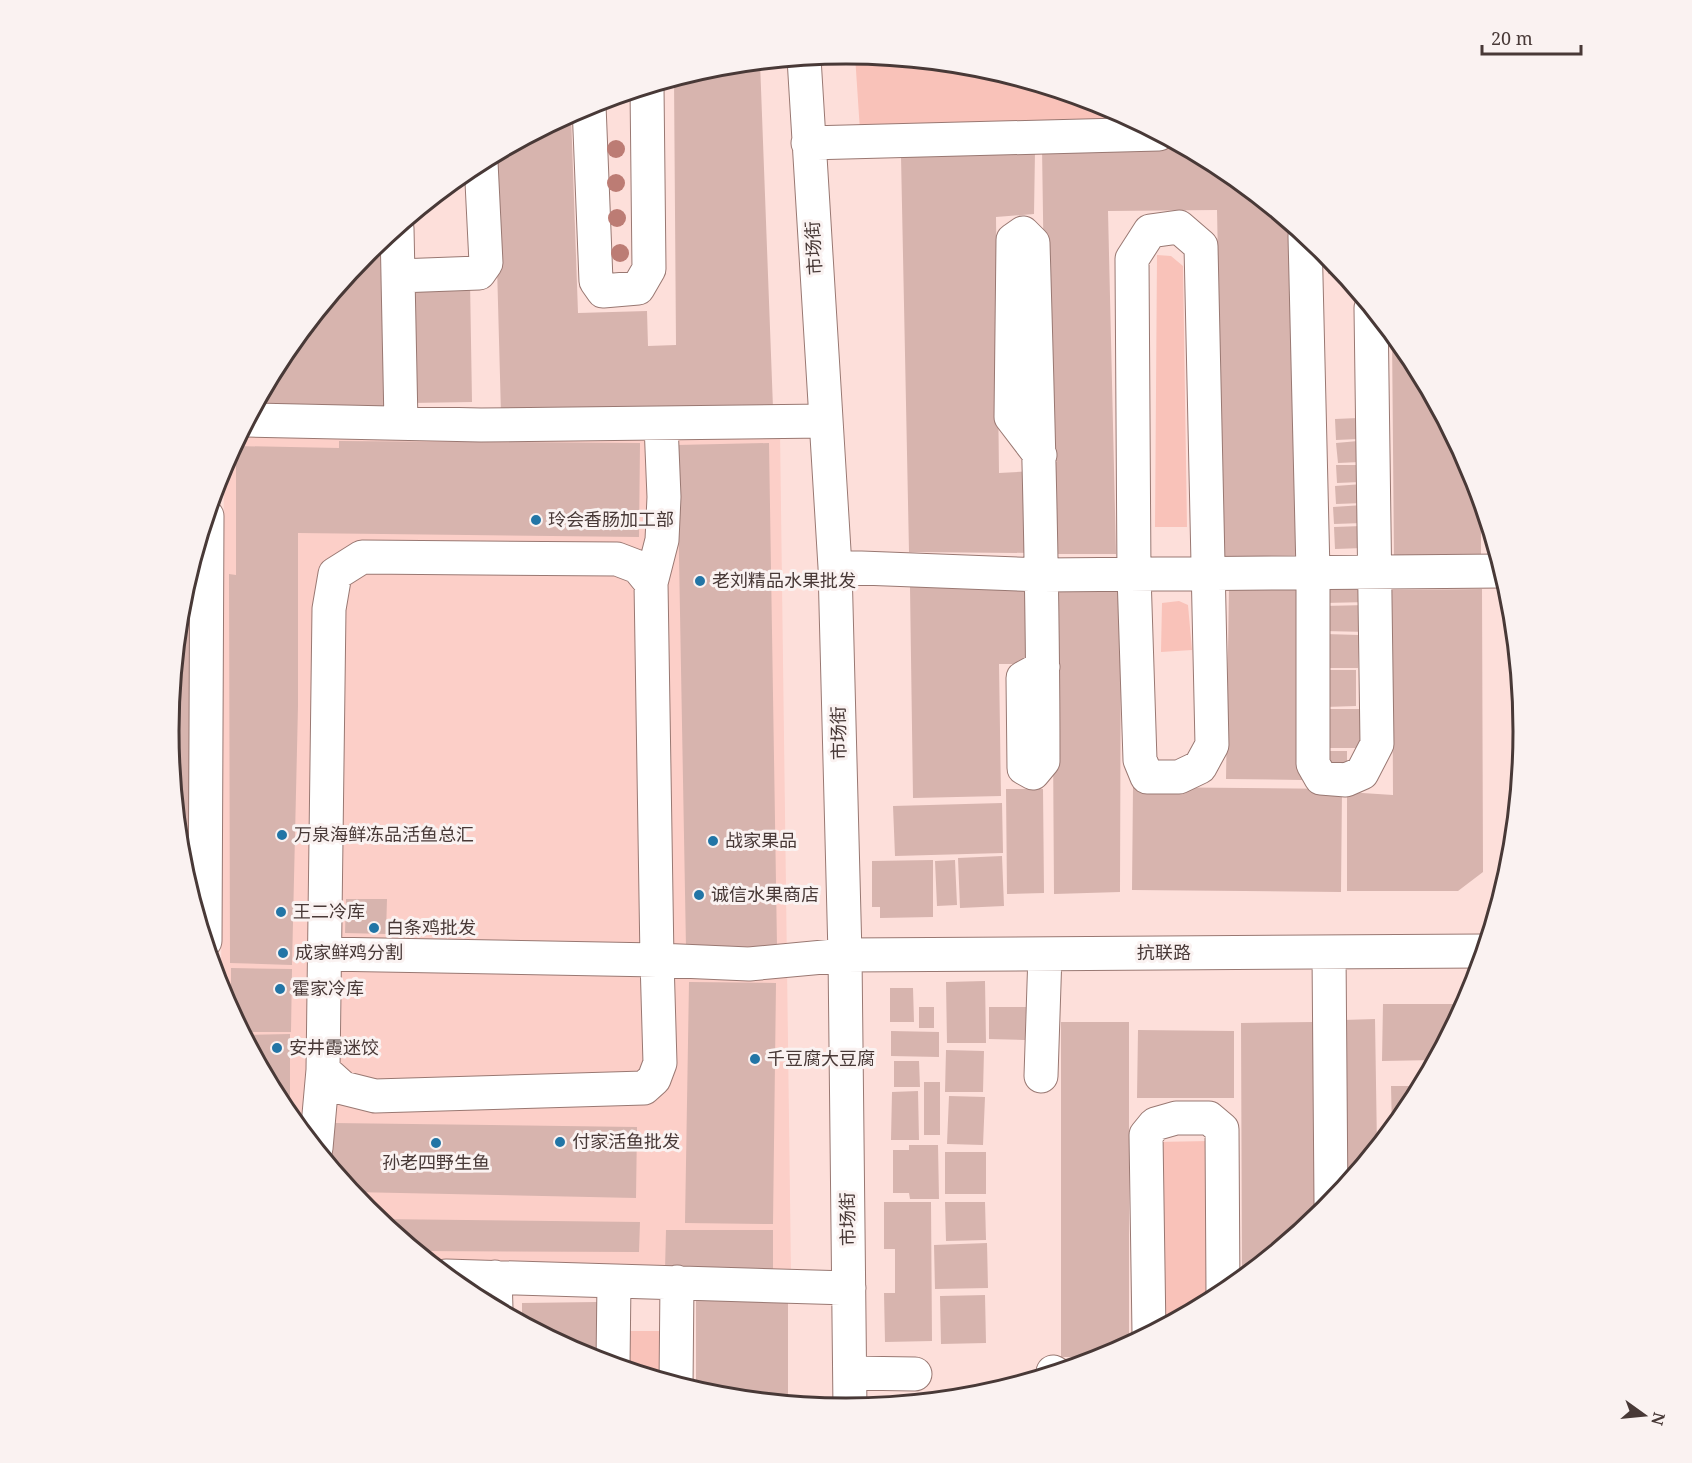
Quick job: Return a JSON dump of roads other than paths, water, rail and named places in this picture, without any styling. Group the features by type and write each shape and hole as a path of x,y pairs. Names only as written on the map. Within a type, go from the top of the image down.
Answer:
{"street":[{"name":"市场街","path":"804,66 836,567 845,955 850,1398"},
{"path":"589,116 596,281 603,291 638,288 649,269 647,95"},
{"path":"808,143 1144,134"},
{"path":"398,276 478,273 486,263 482,173"},
{"path":"1179,227 1201,246 1209,573 1212,745 1200,767 1179,777 1147,777 1140,760 1134,574 1132,259 1150,231 1179,227"},
{"path":"1040,454 1011,417 1013,240 1023,232 1033,243 1040,454 1043,575 1043,667"},
{"path":"397,238 401,423"},
{"path":"1305,248 1313,572 1313,764 1322,778 1346,780 1362,773 1377,744 1371,321"},
{"path":"256,420 661,424 825,421"},
{"path":"322,1070 343,1088 375,1096 644,1088 654,1079 660,1063 651,583 662,540 664,497 661,424"},
{"path":"194,870 206,545"},
{"path":"317,1138 322,1070 329,609 335,574 362,557 617,559 638,567 651,583"},
{"path":"836,567 1043,575 1493,571"},
{"name":"抗联路","path":"324,954 657,960 750,964 845,955 1476,951"},
{"path":"1329,952 1331,1189"},
{"path":"1041,1076 1045,954"},
{"path":"1149,1326 1146,1135 1155,1124 1176,1118 1209,1118 1222,1129 1223,1282"},
{"path":"475,1286 495,1293 614,1281 849,1288"},
{"path":"613,1356 614,1281"},
{"path":"676,1377 677,1282"},
{"path":"850,1373 915,1374"}],"place":[{"name":"玲会香肠加工部","path":"536,520"},
{"name":"老刘精品水果批发","path":"700,581"},
{"name":"万泉海鲜冻品活鱼总汇","path":"282,835"},
{"name":"战家果品","path":"713,841"},
{"name":"诚信水果商店","path":"699,895"},
{"name":"王二冷库","path":"281,912"},
{"name":"白条鸡批发","path":"374,928"},
{"name":"成家鲜鸡分割","path":"283,953"},
{"name":"霍家冷库","path":"280,989"},
{"name":"安井霞迷饺","path":"277,1048"},
{"name":"千豆腐大豆腐","path":"755,1059"},
{"name":"付家活鱼批发","path":"560,1142"},
{"name":"孙老四野生鱼","path":"436,1143"}]}
